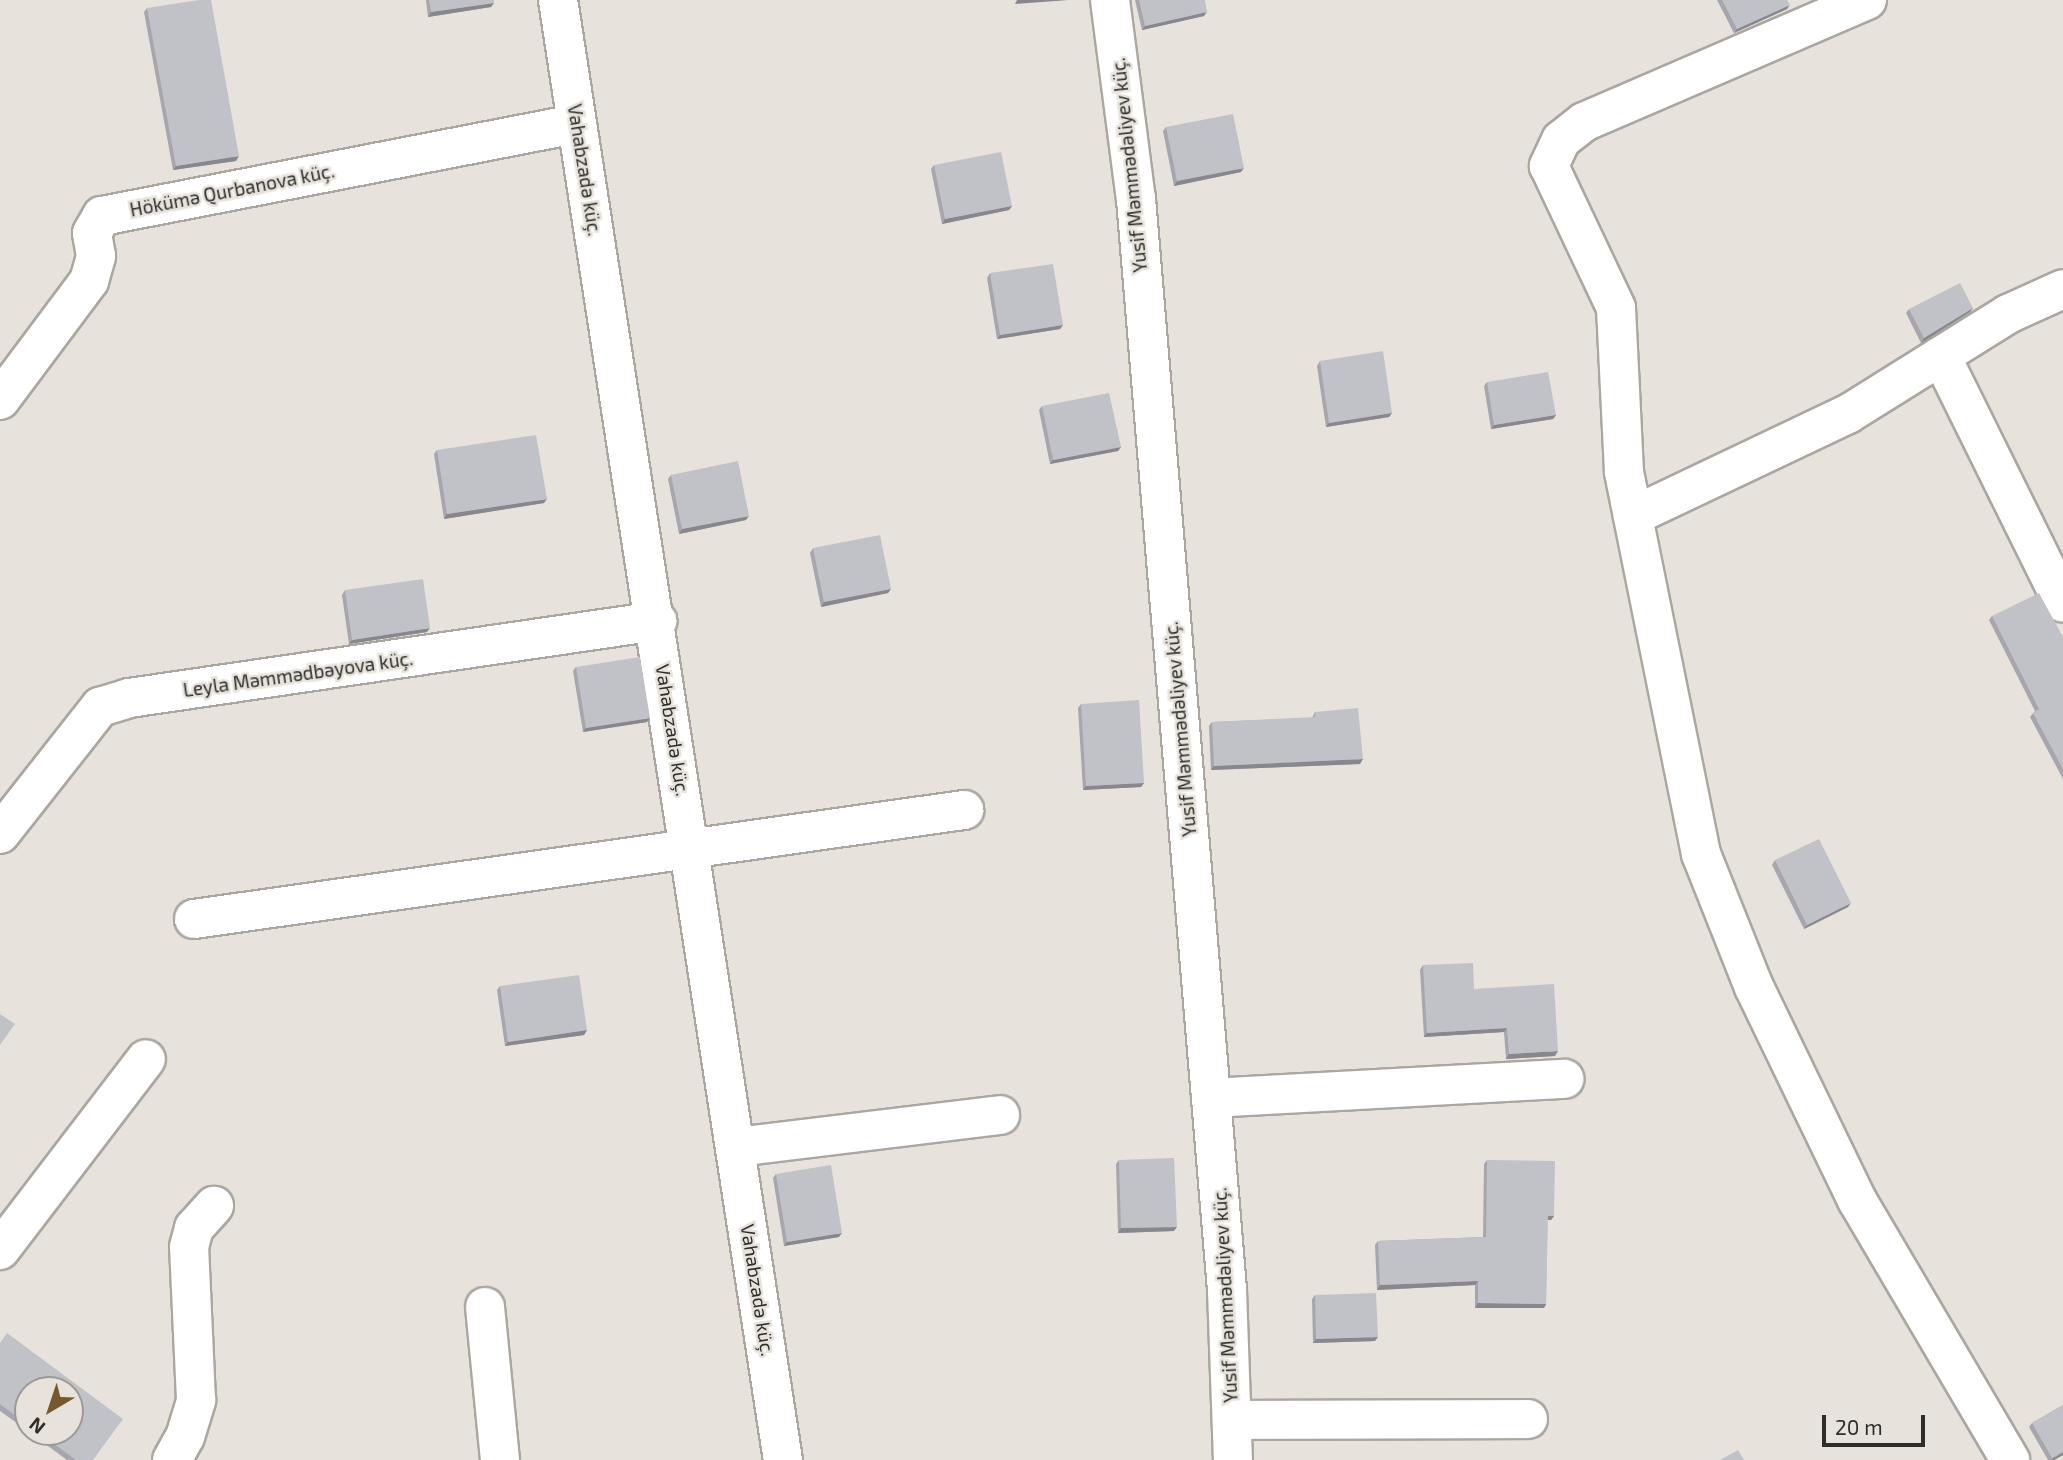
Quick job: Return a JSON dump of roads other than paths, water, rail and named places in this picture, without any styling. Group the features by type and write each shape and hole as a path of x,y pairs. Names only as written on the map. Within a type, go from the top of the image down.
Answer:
{"street":[{"name":"Vahabzadə küç.","path":"558,0 657,621 783,1460"},
{"name":"Yusif Məmmədəliyev küç.","path":"1110,0 1136,199 1227,1290 1233,1460"},
{"path":"1867,0 1584,122 1561,139 1549,166 1616,308 1624,472 1701,854 1749,975 1857,1200 2010,1460"},
{"name":"Hökümə Qurbanova küç.","path":"0,400 89,281 96,256 92,233 102,215 577,124"},
{"path":"1633,516 1848,414 2008,314 2063,289"},
{"path":"1941,356 2063,603"},
{"name":"Leyla Məmmədbəyova küç.","path":"0,834 100,707 129,698 657,621"},
{"path":"194,919 964,810"},
{"path":"0,1250 146,1059"},
{"path":"1211,1098 1564,1079"},
{"path":"736,1147 1000,1115"},
{"path":"172,1460 185,1437 196,1400 189,1247 194,1228 214,1206"},
{"path":"485,1307 500,1460"},
{"path":"1232,1420 1528,1419"}]}
